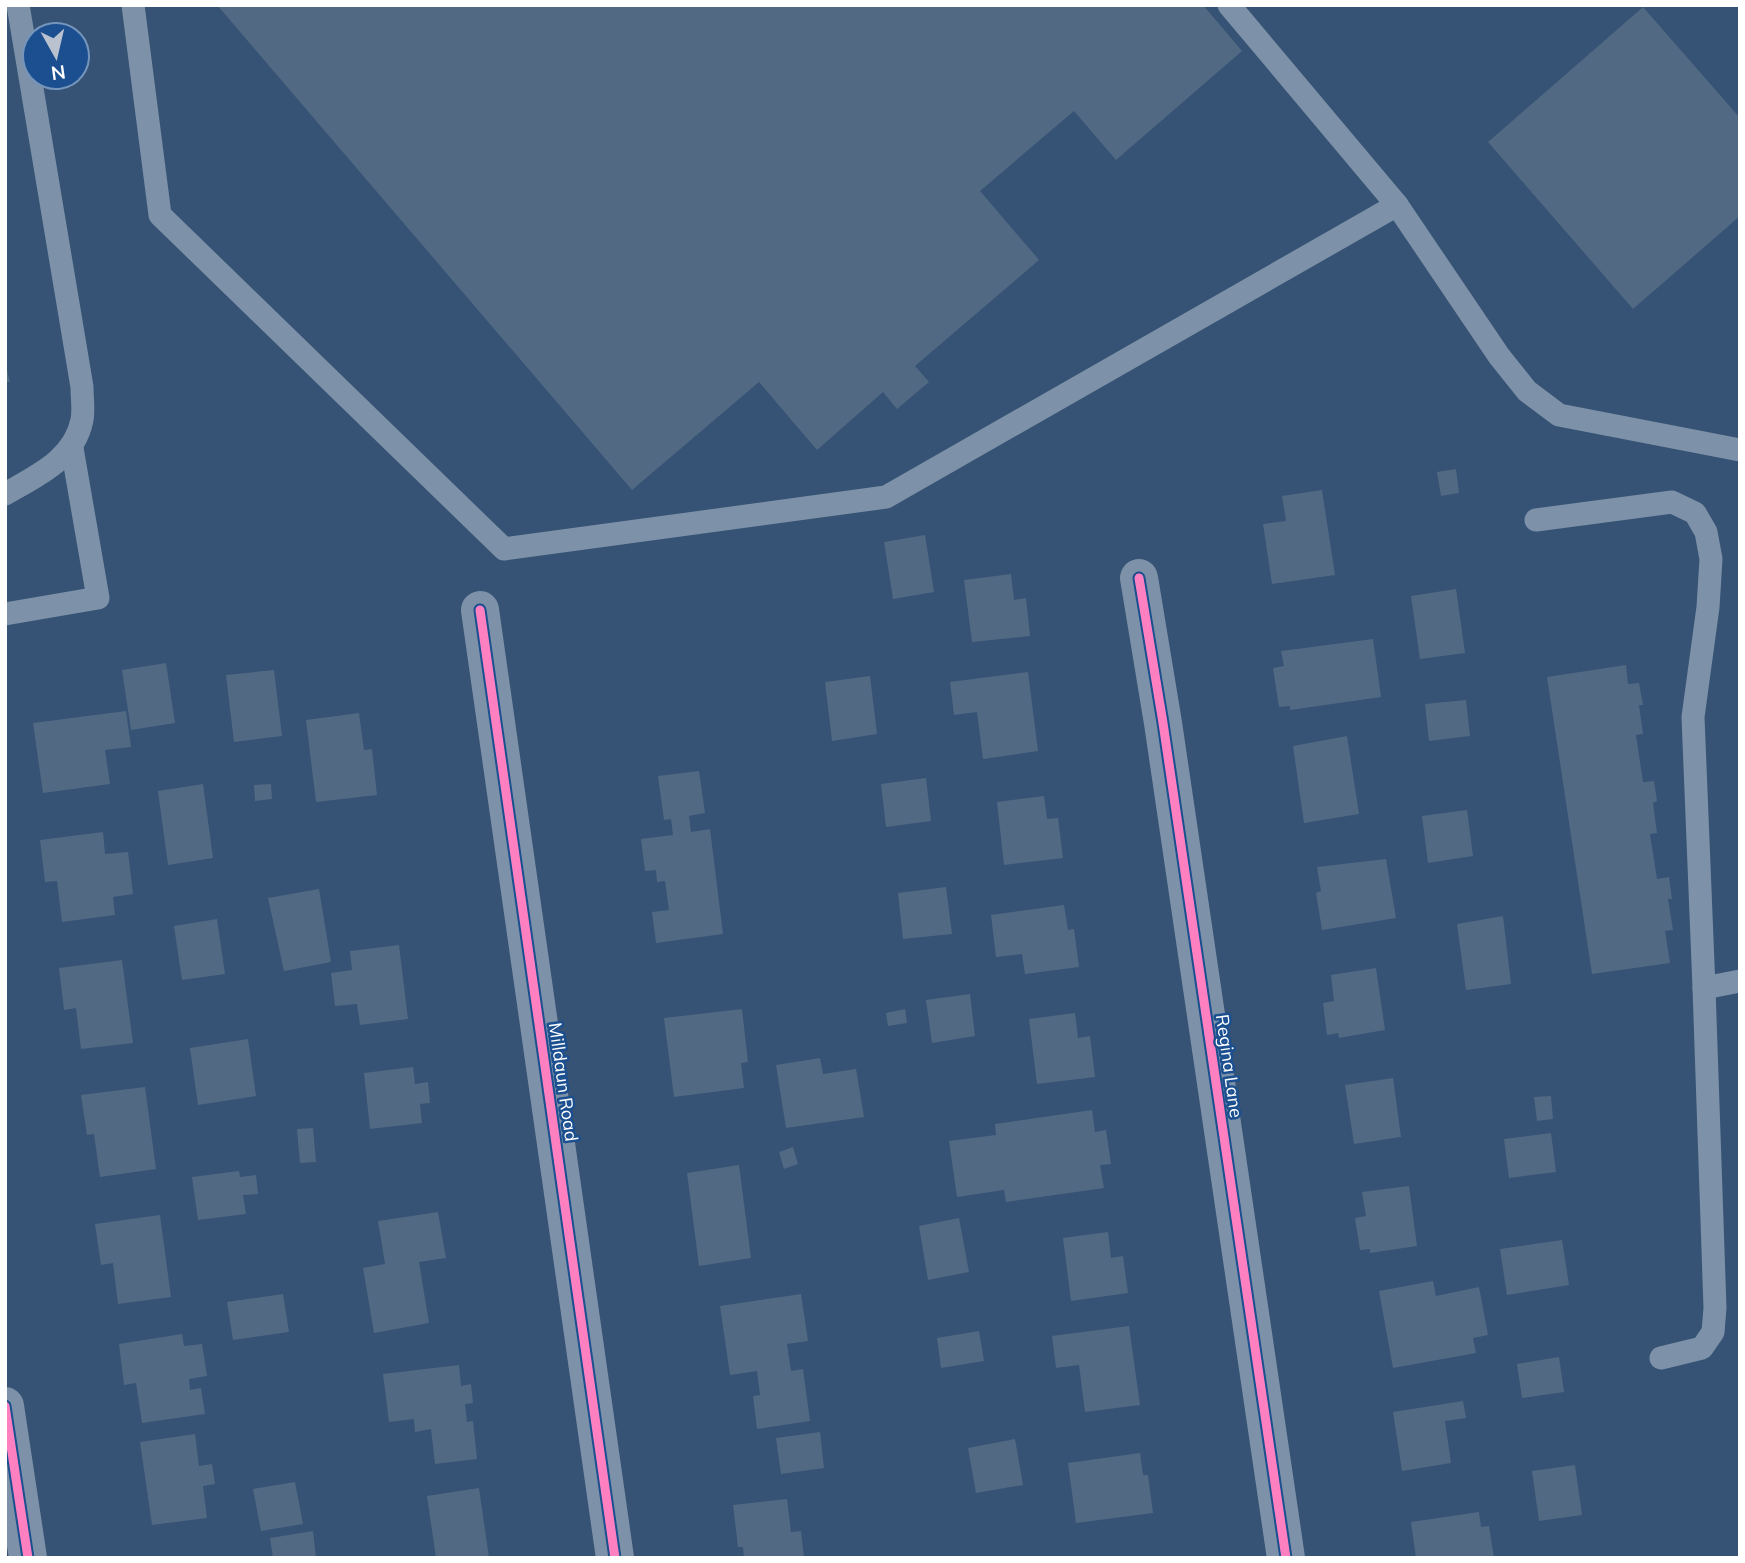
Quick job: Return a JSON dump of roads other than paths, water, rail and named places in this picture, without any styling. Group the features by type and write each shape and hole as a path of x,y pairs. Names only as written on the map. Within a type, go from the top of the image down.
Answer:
{"street":[{"name":"Regina Lane","path":"1139,579 1167,751 1286,1558"},
{"name":"Milldaun Road","path":"480,610 615,1558"},
{"path":"5,1406 28,1558"}],"lane":[{"path":"5,494 50,467 72,448 83,420 82,387 18,5"},
{"path":"133,5 160,215 504,549 886,497 1396,205"},
{"path":"1229,5 1396,205 1527,391 1559,415 1740,450"},
{"path":"5,614 97,598 72,448"},
{"path":"1536,520 1672,502 1695,513 1706,532 1711,559 1709,607 1693,717 1715,1308 1713,1332 1702,1348 1661,1358"},
{"path":"1704,988 1740,981"}]}
